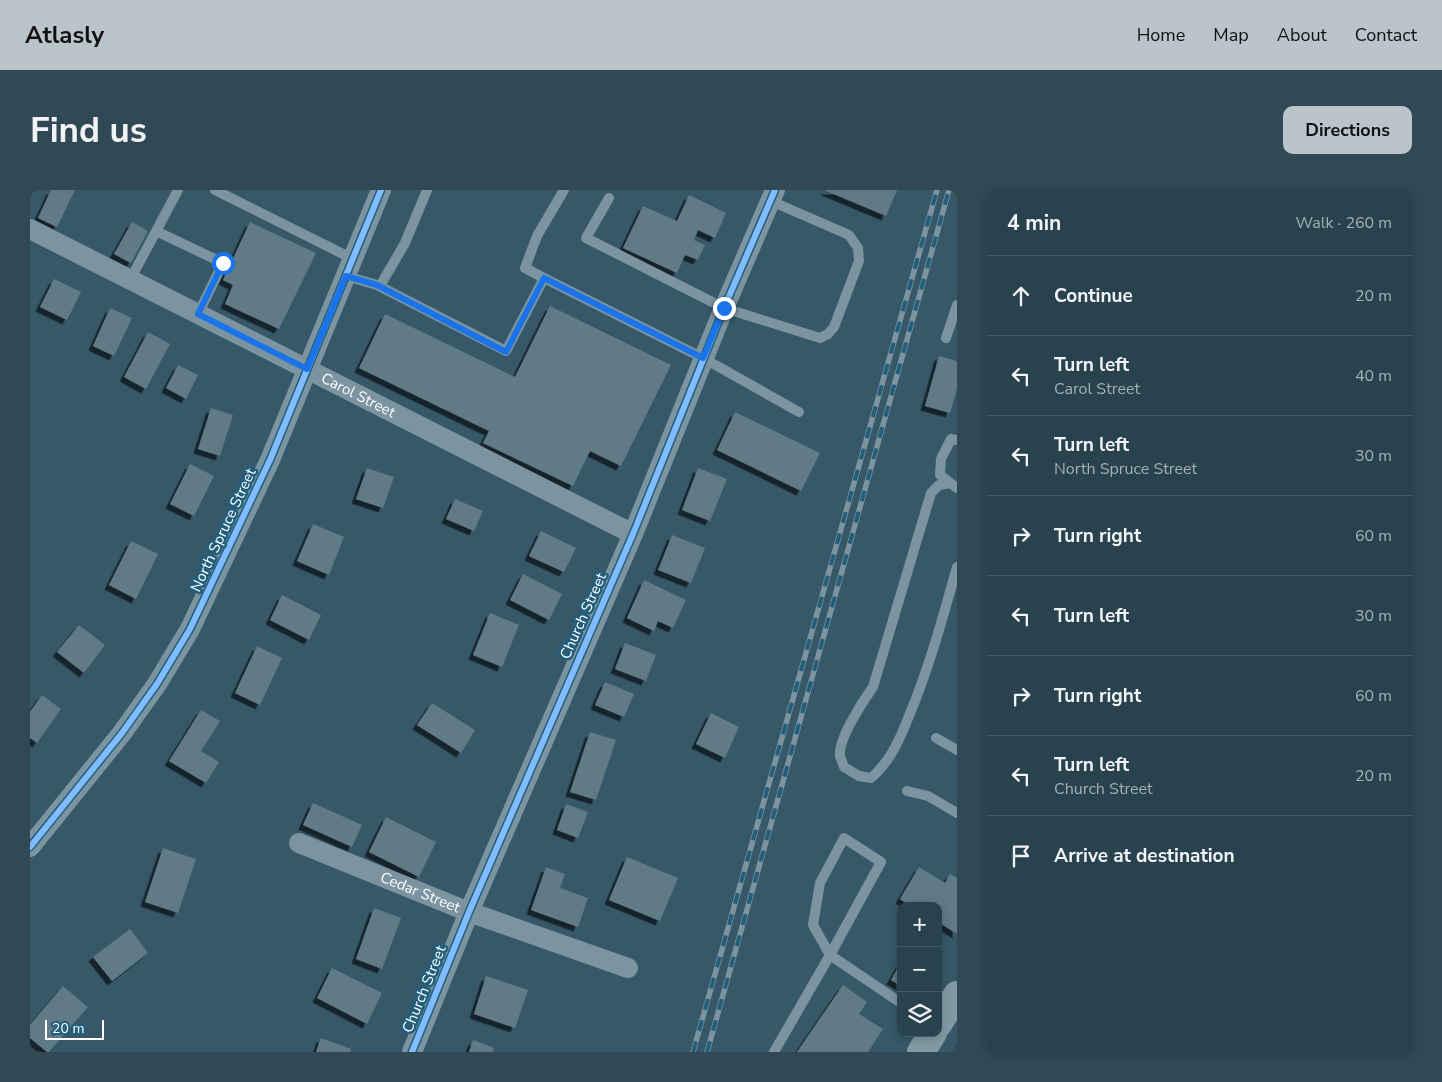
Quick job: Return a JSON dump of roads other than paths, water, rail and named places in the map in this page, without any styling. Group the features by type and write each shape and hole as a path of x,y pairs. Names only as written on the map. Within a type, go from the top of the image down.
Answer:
{"main road":[{"path":"921,1052 930,1037"}],"street":[{"name":"North Spruce Street","path":"30,846 122,733 157,684 190,629 270,460 381,190"},
{"name":"Church Street","path":"412,1052 469,912 633,534 703,358 773,196"},
{"name":"Carol Street","path":"30,229 633,534"},
{"name":"Cedar Street","path":"299,843 469,912 628,968"}],"lane":[{"path":"130,280 178,190"},
{"path":"215,190 380,286 506,352 544,278"},
{"path":"380,286 404,243 427,190"},
{"path":"564,190 537,236 525,268 703,358 799,412"},
{"path":"609,198 586,238 724,308 820,338 828,334 834,327 859,261 858,248 849,235 773,196"},
{"path":"156,231 223,263 198,314"},
{"path":"946,338 957,305"},
{"path":"954,486 940,475 941,459 951,439 957,440"},
{"path":"954,486 939,485 931,493 873,687 860,705 845,735 840,754 844,767 859,776 872,778 881,770 904,730 920,690 957,567"},
{"path":"936,738 957,750"},
{"path":"907,791 928,796 957,813"},
{"path":"774,1052 830,954 881,862 844,838 820,883 813,925 830,954 897,999"}],"railway":[{"path":"693,1052 937,190"},
{"path":"707,1052 949,190"}]}
